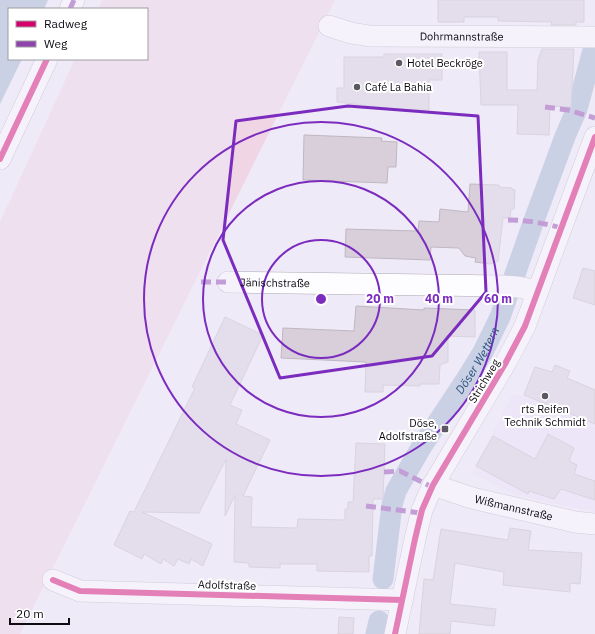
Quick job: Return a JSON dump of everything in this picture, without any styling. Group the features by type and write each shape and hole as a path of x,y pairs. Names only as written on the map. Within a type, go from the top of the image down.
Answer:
{"street":[{"name":"Dohrmannstraße","path":"329,26 351,33 370,36 591,37"},
{"path":"0,159 47,60"},
{"name":"Strichweg","path":"395,634 421,513 433,485 506,364 525,326 520,288 595,137"},
{"name":"Jänischstraße","path":"228,282 520,288"},
{"name":"Wißmannstraße","path":"433,485 479,499 575,522 595,524"},
{"name":"Adolfstraße","path":"53,580 80,590 402,600"}],"highlighted area":[{"path":"348,106 478,116 486,292 432,356 280,378 223,240 236,121"}],"shaded area":[{"path":"102,0 335,0 20,634 0,634 0,222 75,60 148,60 148,8 98,8"},
{"path":"578,382 595,390 595,512 516,495 472,473 513,394 524,396 566,412"}],"water":[{"path":"0,0 48,0 44,8 8,8 8,60 22,60 0,104"}],"building":[{"path":"438,0 584,0 584,22 576,22 576,25 551,25 552,22 498,21 498,17 464,17 464,22 438,22"},
{"path":"542,49 574,49 571,107 550,106 549,135 517,134 518,105 481,105 479,52 507,52 507,90 537,90 538,60"},
{"path":"384,54 442,54 442,80 429,80 429,110 403,110 337,102 337,88 344,88 344,57 384,57"},
{"path":"304,135 382,138 381,141 397,142 396,167 388,167 387,183 303,180"},
{"path":"470,184 499,185 499,187 512,188 515,190 514,209 511,209 510,218 503,218 498,261 490,264 475,262 476,258 465,256 459,248 431,247 430,260 345,257 346,229 418,231 419,221 439,222 440,209 468,212"},
{"path":"583,268 595,271 595,305 573,298"},
{"path":"356,306 424,310 424,308 475,310 475,337 448,336 448,362 440,365 439,384 420,384 420,386 383,385 383,392 365,392 366,362 281,358 283,328 354,331"},
{"path":"225,317 263,335 230,405 242,410 236,424 270,440 243,496 252,497 251,527 297,528 298,519 345,520 345,509 348,509 348,502 353,502 356,443 385,444 383,499 373,499 372,556 369,556 369,572 317,571 317,564 280,564 280,568 249,567 249,563 234,562 235,495 225,516 226,459 199,513 142,512 212,544 203,566 191,559 189,564 178,559 174,566 163,559 161,564 144,554 142,559 114,545 130,511 134,512 195,388 192,387"},
{"path":"555,365 570,371 567,378 595,390 595,424 524,395 535,367 552,372"},
{"path":"548,434 574,448 569,461 577,465 574,474 595,481 595,500 561,489 554,499 529,491 528,494 476,466 493,436 535,459"},
{"path":"510,528 531,531 528,550 582,553 580,584 570,583 570,592 503,585 504,572 455,563 450,604 496,609 494,626 451,621 450,634 419,634 424,579 433,580 441,529 508,540"},
{"path":"339,617 354,618 353,634 338,634"}],"waterway":[{"name":"Döser Wettern","path":"383,579 392,505 396,491 422,446 483,352 500,317 533,223 566,134 577,109 595,43"},
{"name":"Döser Wettern","path":"376,634 379,621"}],"marked path":[{"path":"70,8 74,0"},
{"path":"545,107 568,110 595,118"},
{"path":"508,220 535,222 562,228"},
{"path":"201,282 228,282"},
{"path":"384,472 400,471 432,487"},
{"path":"366,506 421,513"}],"cycle path":[{"path":"0,159 47,60"},
{"path":"395,634 422,510 433,485 505,364 525,326 595,137"},
{"path":"53,580 80,591 402,600"}],"place":[{"name":"Hotel Beckröge","path":"399,63"},
{"name":"Café La Bahia","path":"357,87"},
{"name":"rts Reifen Technik Schmidt","path":"545,396"},
{"name":"Döse, Adolfstraße","path":"445,429"}]}
